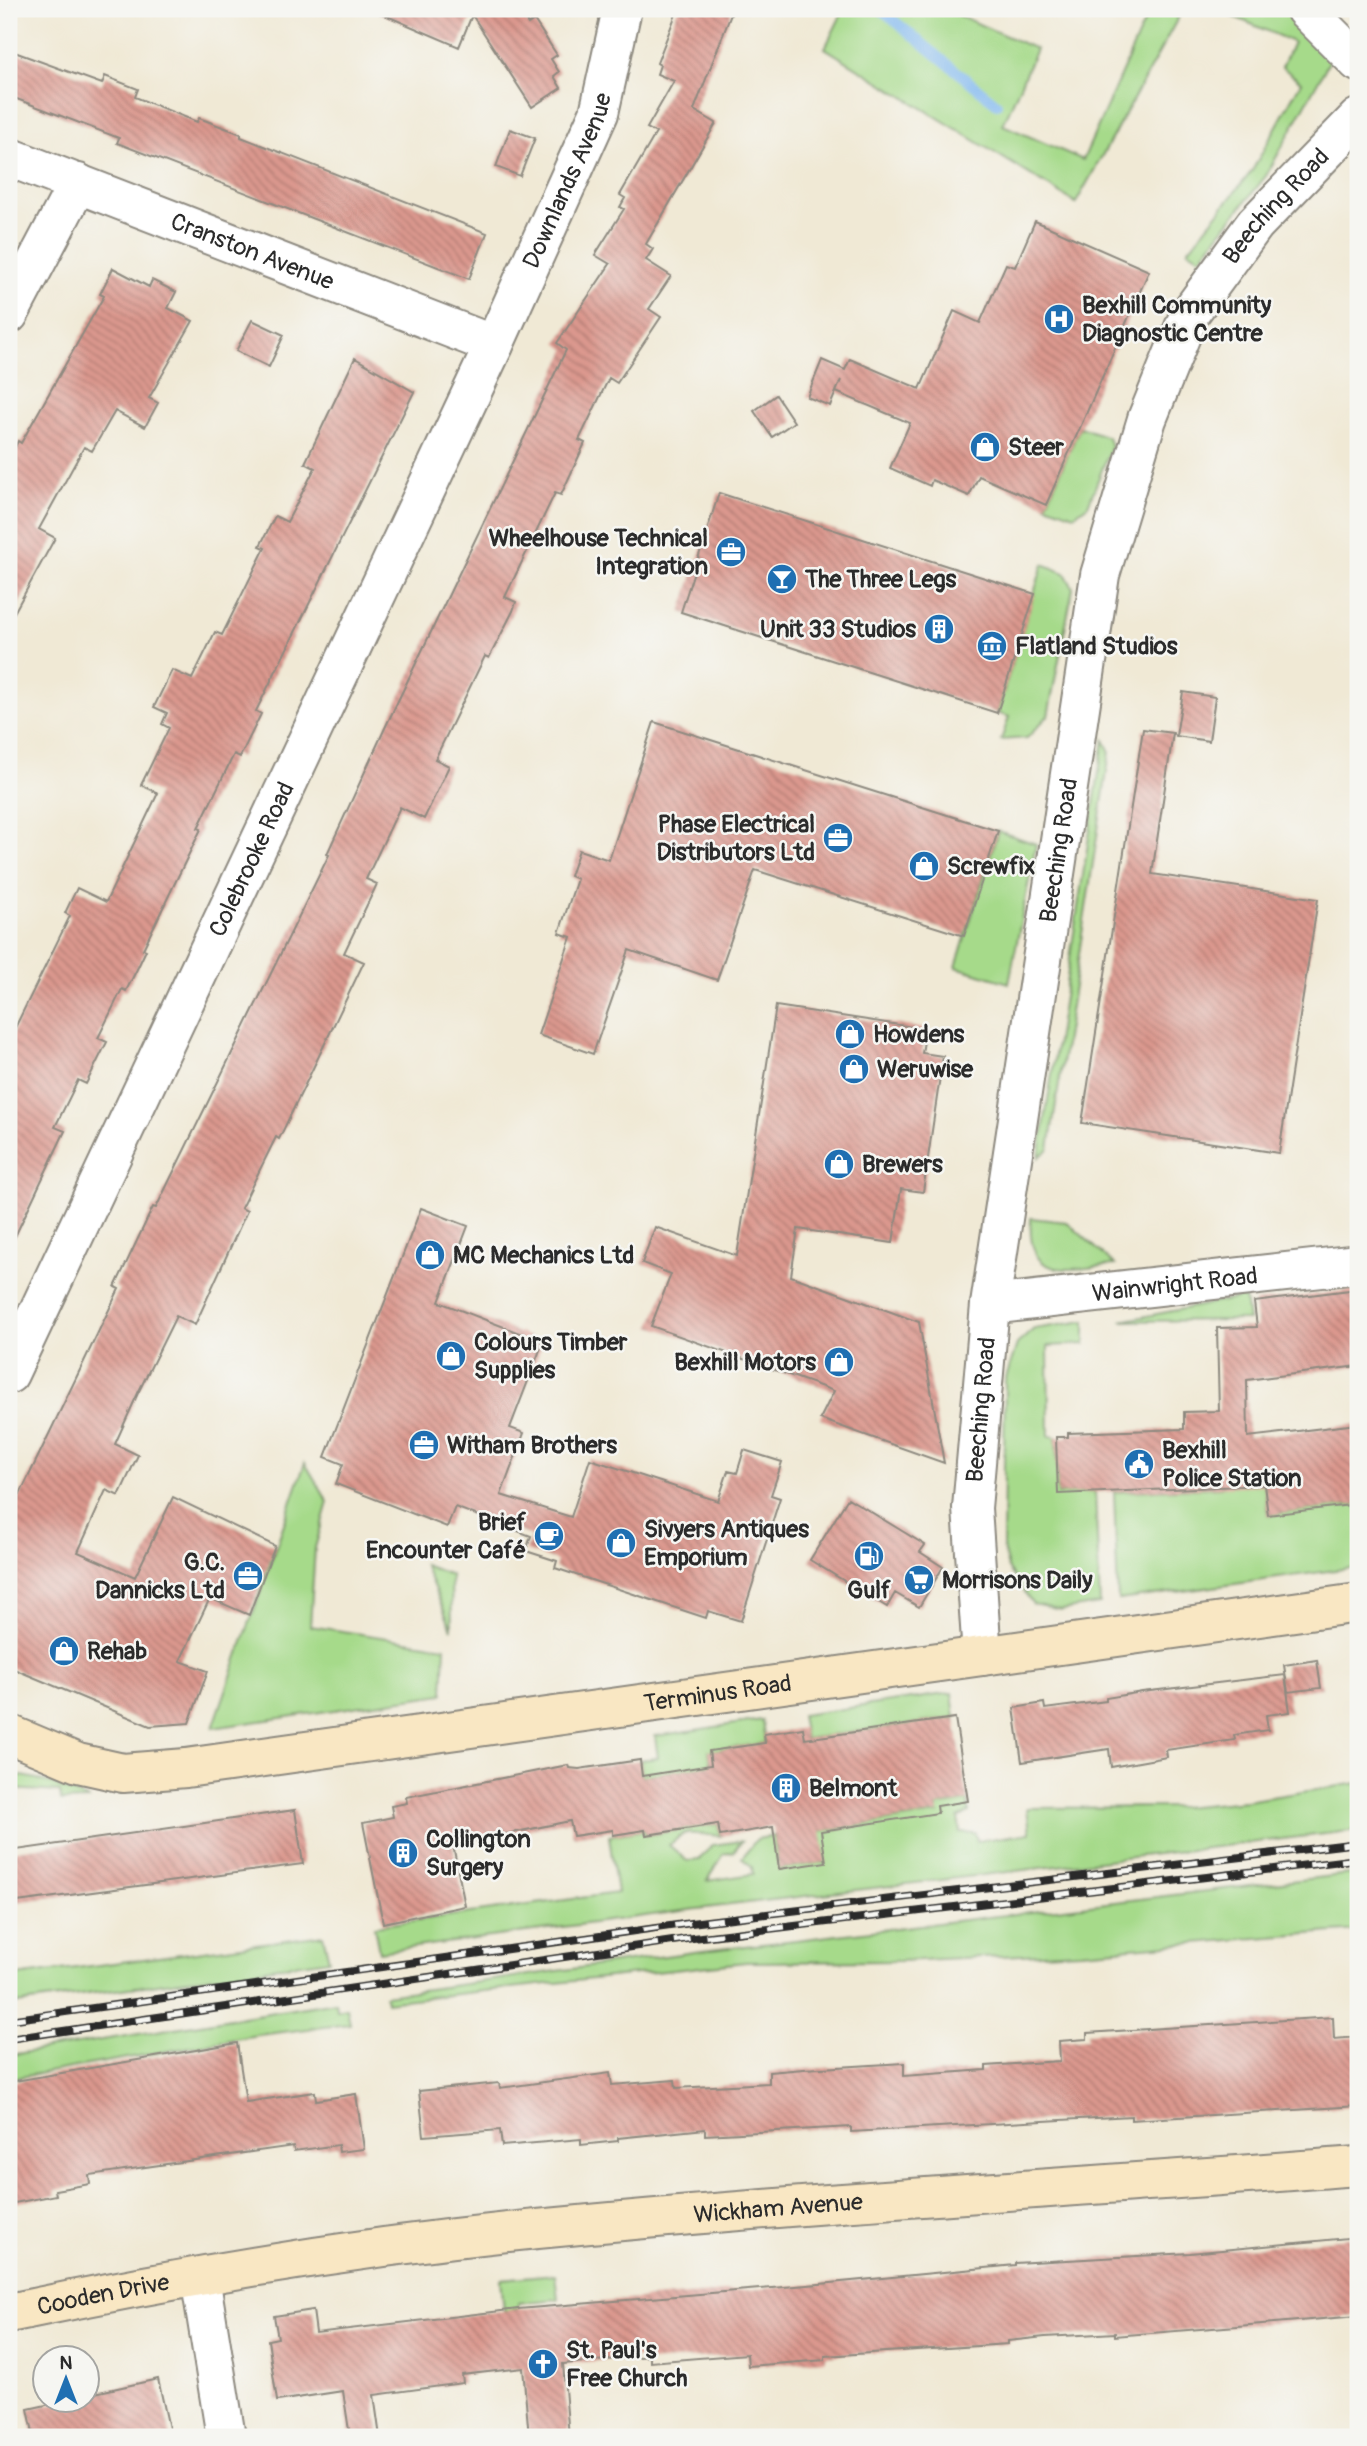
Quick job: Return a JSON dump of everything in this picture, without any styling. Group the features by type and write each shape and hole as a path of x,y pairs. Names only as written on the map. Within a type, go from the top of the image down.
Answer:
{"main road":[{"name":"Terminus Road","path":"9,1734 78,1763 123,1773 186,1768 1358,1603"},
{"name":"Wickham Avenue","path":"200,2277 405,2245 567,2226 1358,2166"},
{"name":"Cooden Drive","path":"9,2312 200,2277"}],"street":[{"name":"Downlands Avenue","path":"494,345 599,113 622,9"},
{"path":"1305,9 1358,62"},
{"name":"Beeching Road","path":"982,1656 972,1508 990,1305 1100,575 1147,419 1190,313 1255,224 1358,118"},
{"name":"Cranston Avenue","path":"9,157 494,345"},
{"path":"9,314 78,183"},
{"name":"Colebrooke Road","path":"9,1374 494,345"},
{"name":"Wainwright Road","path":"990,1305 1358,1264"},
{"path":"200,2277 226,2437"}],"green space":[{"path":"844,9 952,9 951,12 1036,49 1003,125 1083,160 1150,9 1183,9 1076,203 825,48"},
{"path":"1216,9 1287,9 1331,58 1266,176 1200,258 1188,250 1252,171 1301,82 1282,67 1293,42"},
{"path":"1080,427 1108,437 1111,447 1088,505 1074,515 1046,505"},
{"path":"1043,564 1065,573 1073,588 1048,716 1027,738 1001,740 1009,717 997,713"},
{"path":"1104,740 1110,752 1049,1149 1039,1157"},
{"path":"998,831 1036,844 1009,983 956,967"},
{"path":"1031,1218 1067,1222 1115,1265 1066,1269 1043,1262 1035,1253 1031,1239"},
{"path":"1245,1297 1248,1320 1121,1321"},
{"path":"1085,1321 1085,1344 1048,1346 1049,1436 1056,1437 1058,1494 1095,1492 1100,1604 1061,1610 1033,1604 1008,1568 1003,1547 1005,1381 1017,1344 1034,1329"},
{"path":"1258,1436 1268,1515 1358,1504 1358,1567 1118,1600 1114,1492 1221,1487"},
{"path":"305,1463 328,1502 315,1548 310,1626 445,1647 443,1694 213,1728"},
{"path":"424,1565 451,1575 452,1629"},
{"path":"952,1693 955,1718 805,1739 801,1715"},
{"path":"762,1720 765,1743 709,1751 711,1765 642,1776 640,1760 658,1758 655,1736"},
{"path":"9,1775 40,1780 89,1800 61,1801 60,1792 9,1789"},
{"path":"1358,1783 1358,1830 689,1910 379,1952 374,1926 617,1893 609,1836 645,1830 646,1835 718,1824 720,1836 685,1833 669,1845 687,1861 699,1860 712,1845 742,1841 733,1852 724,1854 707,1881 753,1874 752,1867 742,1858 757,1839 774,1836 779,1869 825,1862 820,1831 938,1814 937,1806 968,1801 969,1812 958,1818 960,1832 975,1833 977,1841 1030,1833 1027,1808 1181,1807 1246,1801"},
{"path":"1358,1873 1358,1930 1080,1952 900,1961 746,1962 386,2002 385,1995 694,1952"},
{"path":"323,1935 329,1960 9,2005 9,1977"},
{"path":"336,2002 337,2010 347,2008 350,2024 258,2035 9,2079 9,2055"},
{"path":"555,2274 558,2299 518,2303 518,2309 504,2311 501,2279"}],"building":[{"path":"518,9 528,24 534,20 557,55 551,59 559,72 554,76 561,88 532,107 472,15 459,47 373,10"},
{"path":"678,9 733,9 694,110 716,123 646,244 653,249 646,260 671,276 649,309 661,317 617,383 609,378 579,440 585,443 561,495 555,493 505,597 516,602 513,611 489,658 485,656 435,759 449,766 424,819 400,807 366,879 377,884 344,953 364,962 279,1139 276,1137 241,1208 247,1211 195,1325 176,1316 138,1393 115,1444 138,1455 119,1496 106,1490 78,1552 135,1577 173,1497 275,1546 249,1615 210,1598 180,1661 208,1671 189,1723 150,1726 9,1667 9,1517 119,1289 115,1287 153,1207 156,1208 329,855 327,854 385,728 566,350 557,343 610,264 595,255 624,209 620,207 625,198 620,195 656,133 647,128 674,81 657,74 660,65 657,63"},
{"path":"9,50 102,84 105,76 138,89 135,97 197,122 199,118 241,134 241,137 487,233 469,279 117,143 119,138 9,96"},
{"path":"510,129 535,138 520,176 496,167"},
{"path":"1035,221 1149,271 1046,505 979,476 969,496 932,480 930,486 890,468 910,423 836,392 841,380 830,406 807,397 822,360 845,370 850,359 920,389 954,311 980,323 1006,264 1015,267"},
{"path":"113,268 149,287 152,280 176,292 168,308 193,321 149,398 158,403 145,427 115,411 92,451 84,447 39,529 55,538 9,622 9,458 18,441 21,443 104,296 100,294"},
{"path":"252,320 284,335 269,367 236,351"},
{"path":"355,358 414,392 256,711 261,714 240,757 234,754 198,828 201,829 143,949 146,950 138,967 126,991 122,989 98,1038 107,1042 86,1084 78,1080 55,1127 65,1131 9,1249 9,1040 70,916 65,913 77,888 106,902 158,793 141,785 169,728 162,724 167,713 154,707 172,670 192,679 215,632 222,635 265,548 260,546 275,516 287,522 315,468 305,463"},
{"path":"776,395 794,422 772,437 754,411"},
{"path":"719,493 1035,594 997,713 681,612"},
{"path":"1183,692 1215,697 1209,741 1176,736"},
{"path":"654,722 998,831 964,936 755,870 717,980 629,950 593,1054 538,1035 571,937 559,933 577,879 570,876 579,850 609,860"},
{"path":"1143,729 1173,733 1152,874 1318,899 1279,1153 1082,1123"},
{"path":"776,1006 926,1029 922,1053 943,1056 923,1192 901,1189 893,1243 798,1229 791,1276 919,1322 944,1463 820,1419 834,1391 651,1326 671,1274 642,1263 655,1227 737,1256"},
{"path":"421,1208 468,1226 439,1302 543,1342 510,1428 524,1433 501,1495 571,1517 590,1459 718,1501 728,1471 737,1473 744,1450 782,1462 771,1495 780,1498 741,1621 708,1611 706,1618 555,1568 557,1561 526,1551 531,1536 455,1507 447,1527 336,1484 343,1464 325,1457"},
{"path":"1358,1289 1358,1366 1247,1380 1248,1437 1358,1424 1358,1504 1268,1515 1264,1485 1058,1494 1056,1437 1068,1437 1068,1433 1184,1429 1184,1412 1219,1411 1217,1328 1257,1327 1254,1302"},
{"name":"Gulf","path":"848,1498 925,1545 920,1552 943,1567 919,1607 895,1593 887,1607 810,1560"},
{"path":"1317,1660 1321,1688 1288,1692 1284,1665"},
{"path":"1285,1675 1290,1712 1266,1715 1268,1730 1234,1735 1235,1740 1166,1750 1167,1757 1111,1767 1109,1749 1022,1762 1014,1708 1044,1703 1045,1709 1106,1701 1106,1698 1142,1692"},
{"path":"955,1718 968,1801 937,1806 938,1813 821,1831 826,1862 779,1869 773,1827 720,1836 718,1824 646,1835 645,1830 613,1835 613,1830 573,1836 570,1821 453,1845 465,1906 383,1923 363,1823 393,1817 391,1806 407,1803 406,1797 568,1765 569,1768 579,1769 640,1760 642,1776 711,1765 709,1751 765,1743 764,1734 803,1728 805,1739"},
{"path":"295,1810 303,1864 9,1903 9,1851"},
{"path":"1333,2017 1334,2039 1358,2037 1358,2106 1131,2120 1131,2116 851,2132 851,2127 705,2135 705,2129 618,2138 618,2141 581,2145 581,2139 502,2146 500,2130 424,2136 419,2091 499,2083 500,2088 610,2073 612,2085 675,2080 676,2088 769,2083 769,2072 904,2063 904,2076 986,2070 986,2066 1060,2061 1059,2041 1087,2039 1087,2033"},
{"path":"237,2043 246,2102 315,2092 316,2100 356,2094 364,2149 339,2152 338,2145 294,2151 293,2146 89,2175 90,2184 55,2190 56,2195 9,2204 9,2082"},
{"path":"1358,2237 1358,2316 1115,2336 1115,2333 1045,2337 1008,2341 1008,2344 825,2356 825,2360 748,2366 747,2354 650,2362 650,2356 563,2364 569,2437 529,2437 523,2368 462,2375 463,2383 374,2395 380,2437 350,2437 343,2391 277,2401 268,2340 278,2338 274,2316 313,2310 316,2333 518,2309 831,2283 1015,2263 1190,2253"},
{"path":"158,2379 171,2437 34,2437 28,2409 32,2408 32,2414 102,2414 102,2391"}],"waterway":[{"path":"880,9 997,104"}],"railway":[{"path":"9,2020 691,1923 1358,1843"},
{"path":"9,2039 693,1938 1358,1859"}],"place":[{"name":"Bexhill Community Diagnostic Centre","path":"1059,319"},
{"name":"Steer","path":"985,447"},
{"name":"Wheelhouse Technical Integration","path":"731,552"},
{"name":"The Three Legs","path":"782,579"},
{"name":"Unit 33 Studios","path":"939,629"},
{"name":"Flatland Studios","path":"992,646"},
{"name":"Phase Electrical Distributors Ltd","path":"838,838"},
{"name":"Screwfix","path":"924,866"},
{"name":"Howdens","path":"850,1034"},
{"name":"Weruwise","path":"854,1069"},
{"name":"Brewers","path":"839,1164"},
{"name":"MC Mechanics Ltd","path":"430,1255"},
{"name":"Colours Timber Supplies","path":"451,1356"},
{"name":"Bexhill Motors","path":"839,1362"},
{"name":"Witham Brothers","path":"424,1445"},
{"name":"Bexhill Police Station","path":"1139,1464"},
{"name":"Brief Encounter Café","path":"549,1536"},
{"name":"Sivyers Antiques Emporium","path":"621,1543"},
{"name":"Gulf","path":"869,1556"},
{"name":"G.C. Dannicks Ltd","path":"248,1576"},
{"name":"Morrisons Daily","path":"919,1580"},
{"name":"Rehab","path":"64,1651"},
{"name":"Belmont","path":"786,1788"},
{"name":"Collington Surgery","path":"403,1853"},
{"name":"St. Paul's Free Church","path":"543,2364"}]}
